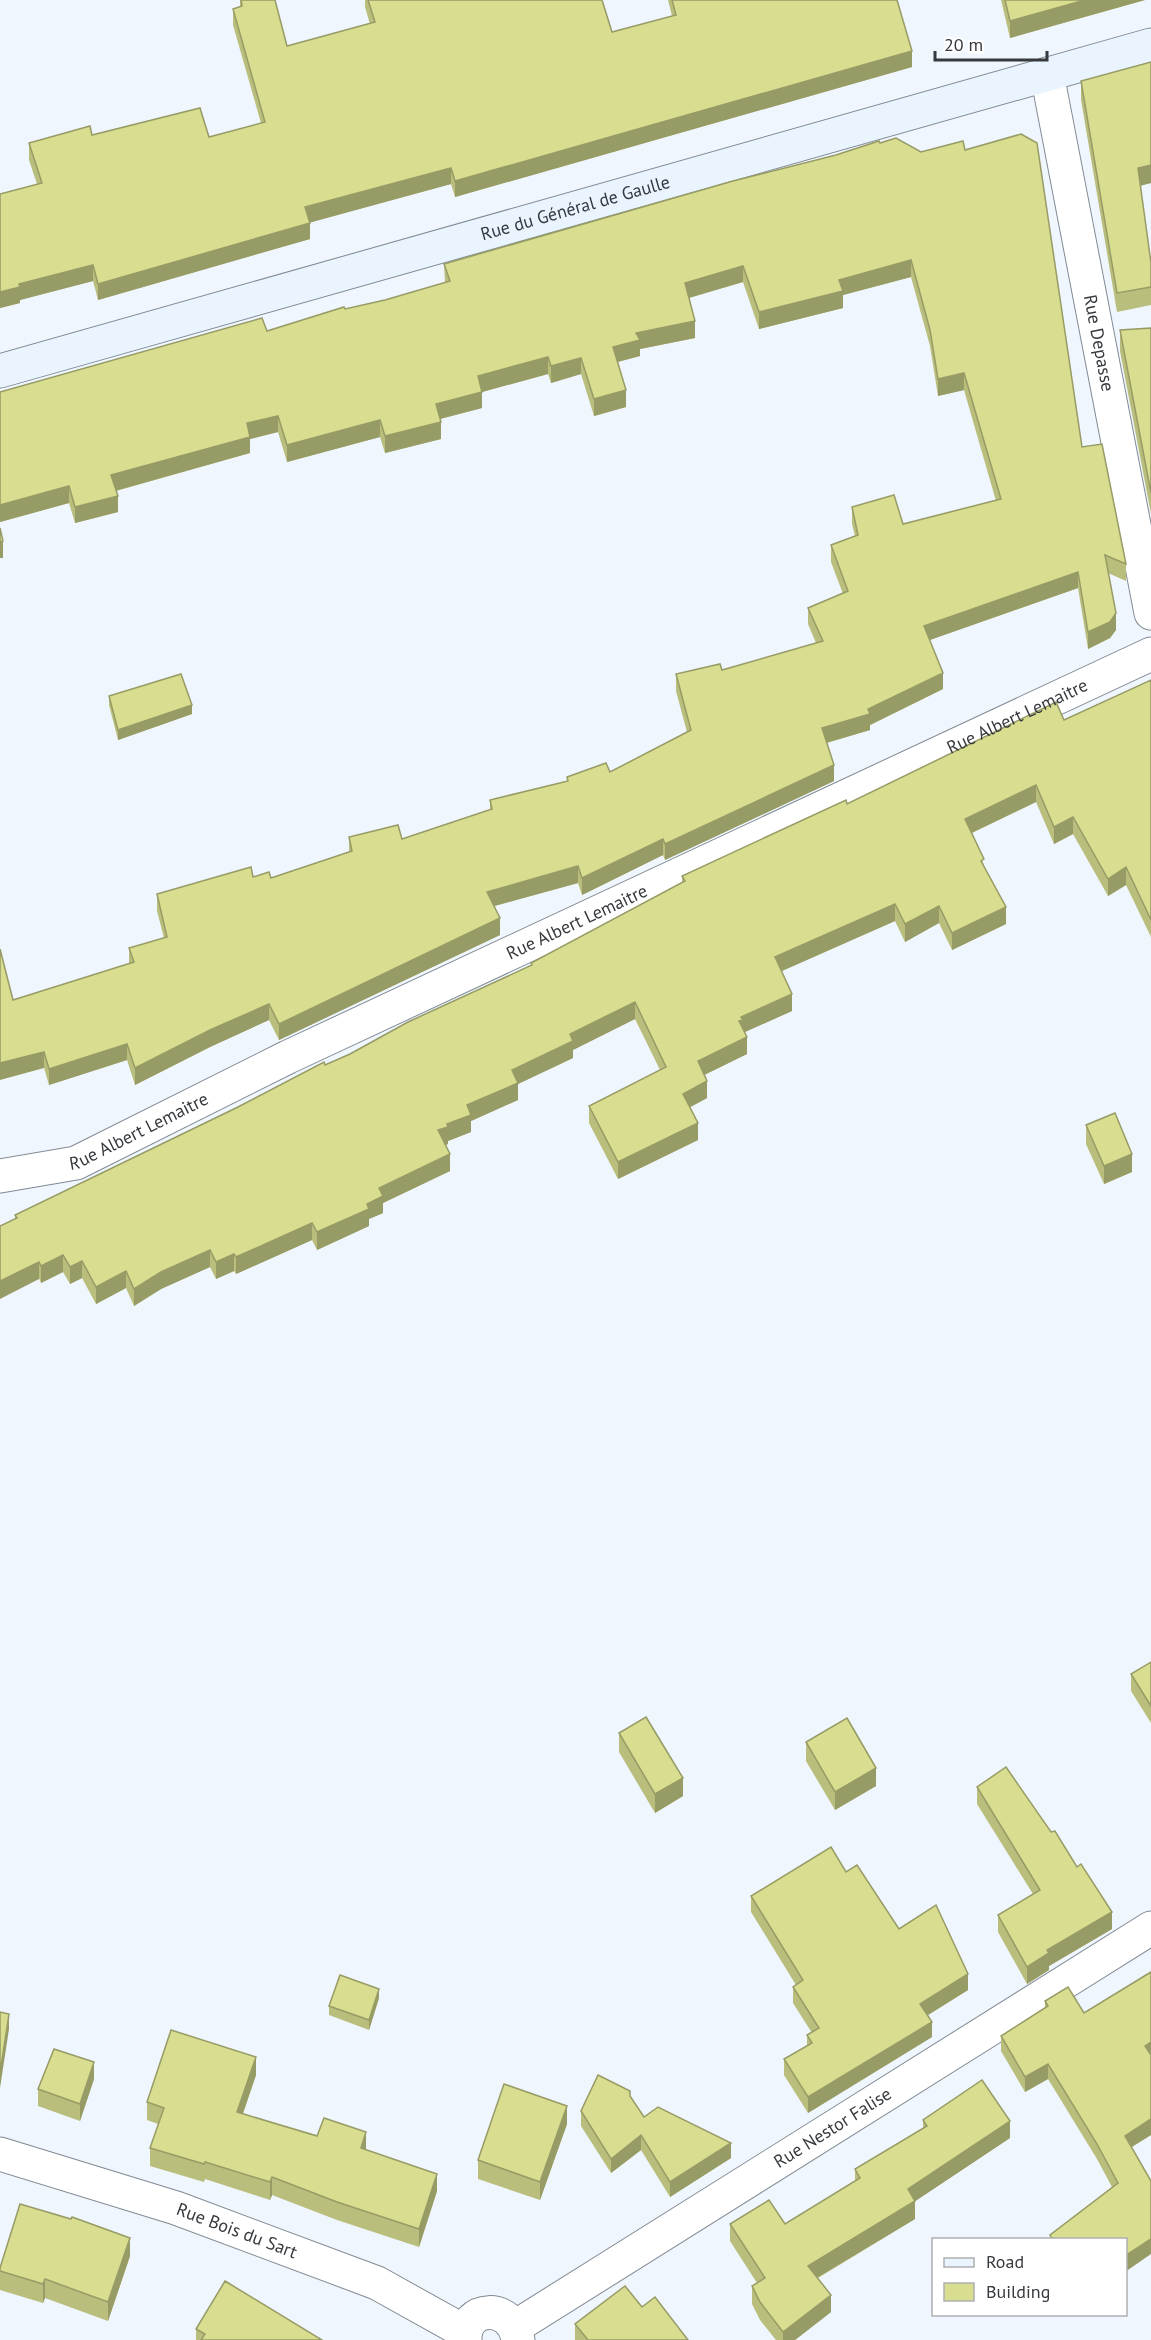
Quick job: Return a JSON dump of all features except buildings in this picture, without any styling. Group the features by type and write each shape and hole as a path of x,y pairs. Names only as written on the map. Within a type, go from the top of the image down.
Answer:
{"main road":[{"name":"Rue du Général de Gaulle","path":"0,371 1151,45"}],"street":[{"name":"Rue Depasse","path":"1047,74 1151,613"},
{"name":"Rue Albert Lemaitre","path":"0,1176 76,1163 288,1058 1151,654"},
{"name":"Rue Nestor Falise","path":"517,2333 1151,1928"},
{"name":"Rue Bois du Sart","path":"0,2154 176,2208 377,2283 465,2336"},
{"path":"465,2336 469,2324 484,2313 502,2314 517,2333"}]}
